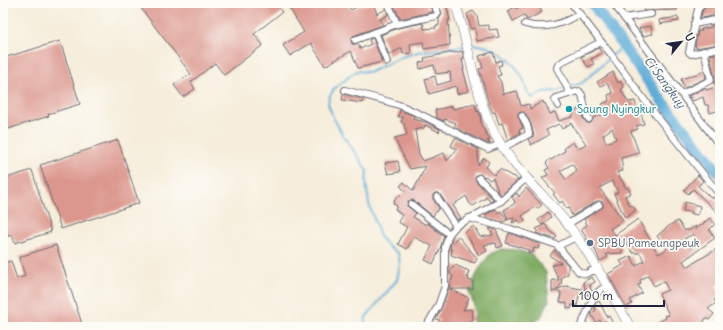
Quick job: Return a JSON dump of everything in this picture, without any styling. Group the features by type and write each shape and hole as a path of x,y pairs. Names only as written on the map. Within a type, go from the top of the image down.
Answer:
{"main road":[{"path":"455,3 490,124 501,146 568,224 578,238 630,327"}],"street":[{"path":"388,3 397,24"},
{"path":"355,40 397,24 436,16 438,13 433,3"},
{"path":"571,3 602,42 651,109 720,195"},
{"path":"613,3 720,146"},
{"path":"702,5 698,9 689,52 691,54 720,48"},
{"path":"525,24 538,27 554,26 580,14"},
{"path":"624,18 651,14"},
{"path":"694,24 720,19"},
{"path":"375,32 387,62"},
{"path":"568,90 557,68 558,65 602,42"},
{"path":"682,94 710,80 704,51"},
{"path":"345,90 399,105 488,149 501,146 529,134 527,125 522,116"},
{"path":"558,106 555,100 568,90 577,91 582,95 589,119"},
{"path":"479,178 501,201"},
{"path":"434,327 427,324 438,306 444,286 445,247 446,239 449,234 456,226 501,201 524,180 528,179"},
{"path":"437,197 456,226"},
{"path":"411,204 449,234"},
{"path":"568,224 599,205"},
{"path":"469,218 516,230 558,246 580,273 586,274 591,271 598,271"},
{"path":"558,246 572,239 578,238"},
{"path":"580,327 593,299 600,289 607,286"}],"green space":[{"path":"501,249 518,250 532,255 546,272 549,301 541,317 531,324 531,327 471,327 475,314 474,305 469,292 479,269 490,254"}],"building":[{"path":"137,3 275,3 282,12 254,34 263,45 224,75 215,63 191,82 195,89 183,97 174,85 191,74"},
{"path":"286,3 346,3 351,10 362,4 373,3 377,14 386,9 388,15 380,19 383,25 353,36 351,40 352,44 358,44 360,49 371,44 369,40 373,38 382,62 358,68 351,51 325,66 311,43 290,56 283,45 304,32"},
{"path":"393,3 426,3 427,7 430,7 433,12 400,19"},
{"path":"446,3 450,20 448,20 450,45 424,49 423,42 410,44 411,53 403,54 402,48 389,55 381,35 398,28 423,23 424,29 436,28 435,26 439,25 439,19 442,14 439,4"},
{"path":"531,3 534,8 538,5 542,12 527,20 524,15 513,21 508,11"},
{"path":"643,3 676,3 677,10 644,11"},
{"path":"714,3 720,3 720,15 701,18 702,11 706,7 714,7"},
{"path":"473,11 477,16 479,26 489,25 489,30 497,29 499,37 477,41 475,28 471,29 467,14"},
{"path":"678,17 679,21 660,24 659,20"},
{"path":"720,24 720,44 696,48 695,44 698,31 712,27 712,25"},
{"path":"651,26 653,34 643,36 639,28"},
{"path":"60,41 80,104 8,129 3,113 3,58"},
{"path":"599,48 602,53 591,59 594,64 588,67 581,57"},
{"path":"462,51 464,59 462,59 463,69 469,91 457,94 456,86 429,94 425,79 435,76 437,85 451,81 450,72 436,74 434,65 420,69 419,63 425,61 424,58"},
{"path":"493,52 496,62 501,60 502,65 498,66 501,75 497,76 501,82 503,94 517,91 521,106 529,104 530,109 543,101 550,114 555,112 559,121 572,117 575,111 580,108 583,118 587,123 591,123 593,118 606,113 602,104 609,101 608,95 613,93 607,83 600,86 597,82 613,72 618,83 620,81 624,87 621,90 628,102 635,101 637,110 640,109 644,124 636,126 638,129 631,131 639,153 621,158 623,171 617,172 626,188 628,188 631,193 625,196 630,206 632,205 636,210 625,218 614,194 618,192 612,181 600,189 623,220 610,229 615,235 638,219 658,254 667,249 657,236 670,225 678,221 685,231 687,229 688,231 696,226 695,230 710,218 715,224 709,230 715,238 683,261 687,267 720,247 720,283 716,286 720,292 720,297 714,300 716,303 708,309 714,314 709,320 706,318 701,327 648,327 669,315 659,294 668,290 664,281 654,286 648,275 640,280 641,284 638,285 642,293 630,300 632,304 626,307 608,274 623,265 620,261 631,256 636,266 644,261 640,253 633,253 622,237 622,253 606,254 608,257 600,261 593,245 591,246 581,229 587,225 584,219 603,207 603,202 597,201 572,216 569,208 567,209 562,201 560,203 553,194 555,193 542,178 548,175 545,170 549,168 546,163 550,159 551,160 565,151 564,148 573,142 577,149 586,144 571,123 562,129 559,124 546,130 549,135 531,145 528,139 534,136 531,124 526,114 522,112 518,113 518,116 523,128 519,130 520,133 508,140 502,123 499,124 495,112 493,113 489,104 479,69 483,68 479,56","holes":["612,128 616,139 606,143 603,135","572,164 577,171 566,180 560,171","693,234 699,242 690,248 684,239"]},
{"path":"718,53 720,59 720,110 710,113 708,105 705,105 703,97 692,101 691,97 689,98 688,96 705,88 706,90 716,87 714,83 715,79 710,55"},
{"path":"704,70 706,78 684,88 681,79 700,73"},
{"path":"343,94 363,99 362,103 342,100"},
{"path":"475,104 477,112 479,111 480,114 481,124 490,140 487,141 490,143 488,144 454,127 456,123 437,118 435,110 452,106 453,109"},
{"path":"400,110 414,116 413,119 426,122 440,129 439,132 425,125 424,128 415,130 419,154 423,161 444,153 447,161 457,149 451,146 455,138 478,149 478,165 484,158 489,162 486,167 494,175 500,169 513,177 514,176 518,180 501,195 493,178 490,180 480,174 476,175 476,181 494,200 490,202 487,197 473,206 470,204 466,196 453,205 461,218 457,220 439,193 435,193 433,195 433,199 439,208 433,216 413,200 408,201 407,206 416,213 413,217 426,225 427,223 444,236 433,264 425,260 432,246 414,237 407,249 398,244 407,227 398,222 402,215 395,209 397,206 393,203 397,196 399,197 405,191 400,186 404,182 413,191 426,166 410,169 394,138 407,135 404,124 401,122 403,117 398,117"},
{"path":"118,140 139,203 61,229 40,165"},
{"path":"398,161 400,172 388,174 385,163"},
{"path":"32,170 51,232 15,243 12,235 3,237 3,217 6,216 3,206 3,179"},
{"path":"698,175 703,181 698,186 712,199 713,197 720,205 720,215 693,189 688,194 684,190"},
{"path":"526,188 542,205 537,209 535,207 522,216 525,220 521,223 518,220 512,223 514,218 508,220 504,210 514,204 515,202 512,197 517,193 519,197"},
{"path":"685,202 700,206 698,215 692,214 692,212 683,211"},
{"path":"496,209 498,213 501,211 507,220 503,222 487,218 485,215"},
{"path":"548,212 551,217 542,225 538,220"},
{"path":"545,224 557,237 555,239 536,233 538,231 536,229"},
{"path":"474,226 480,237 493,235 489,228 496,230 503,246 497,248 496,243 484,245 487,251 479,255 465,232"},
{"path":"509,233 539,244 538,249 534,248 533,253 528,253 529,250 506,243"},
{"path":"458,236 477,258 475,263 451,255 451,241 453,243"},
{"path":"56,245 82,324 71,327 3,327 3,263 11,261 17,279 25,276 19,257"},
{"path":"554,250 568,265 568,274 562,277 561,285 556,290 566,286 586,290 583,282 592,277 595,282 590,285 591,290 593,291 589,297 588,294 579,296 577,306 572,305 571,309 567,308 567,303 560,302 561,292 554,291 552,293 552,280 559,280 552,265 561,263 550,256"},
{"path":"455,265 469,271 467,277 469,277 468,280 473,281 473,289 450,289 469,298 463,310 472,309 473,321 468,321 470,327 434,327 440,320 436,319 453,276 450,274 450,271"},
{"path":"599,301 607,317 609,316 615,327 609,327 606,321 602,324 600,320 596,322 591,314 596,310 594,306"}],"waterway":[{"name":"Ci Sangkuy","path":"592,3 668,109 720,174"},
{"path":"469,45 487,47 502,54 519,72 527,92 533,98 542,92 557,91 582,83 623,46"},
{"path":"367,327 365,324 366,317 397,280 400,264 398,253 391,249 381,239 369,204 366,183 367,171 344,137 333,117 328,104 329,98 334,89 357,71 370,72 402,57 418,52 465,46"}],"place":[{"name":"Saung Nyingkur","path":"569,109"},
{"name":"SPBU Pameungpeuk","path":"590,243"}]}
